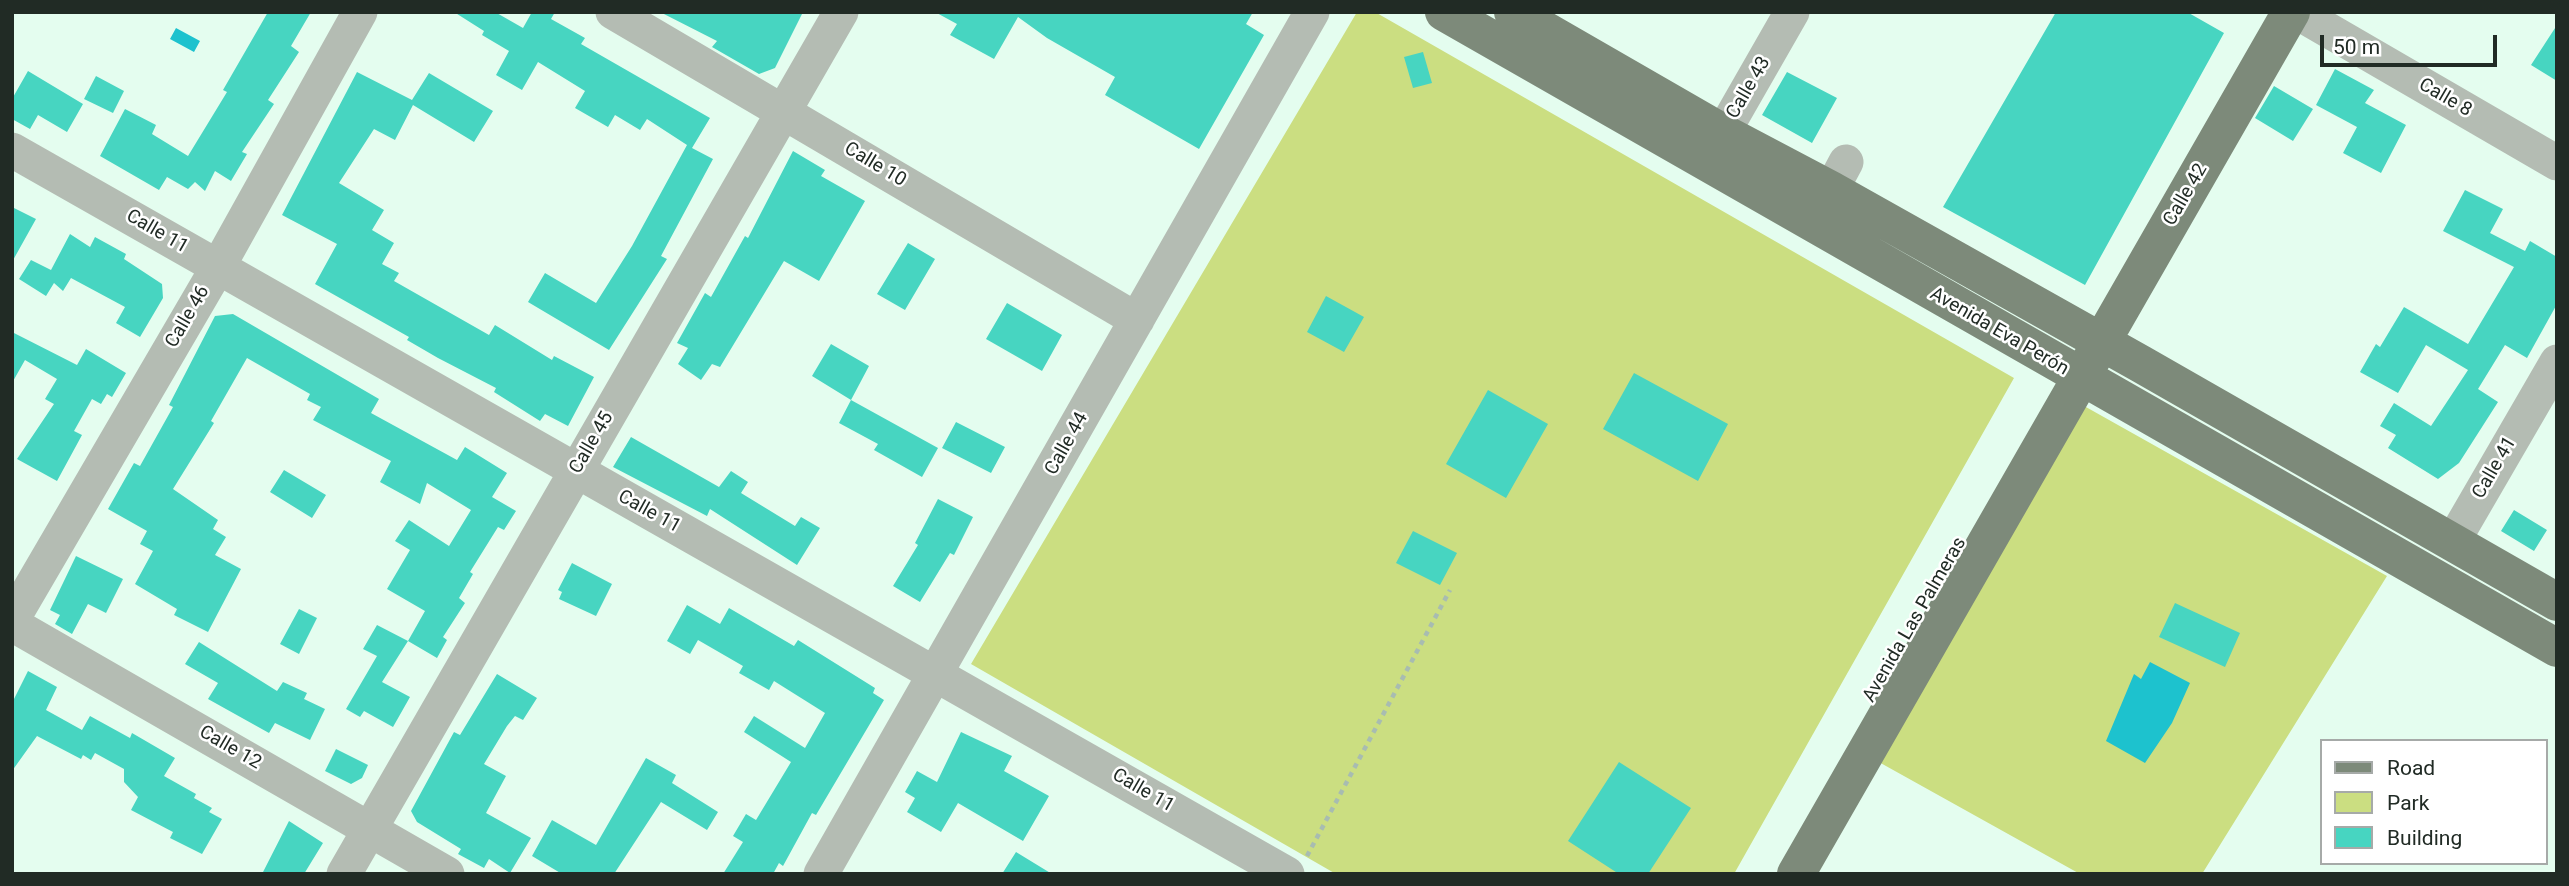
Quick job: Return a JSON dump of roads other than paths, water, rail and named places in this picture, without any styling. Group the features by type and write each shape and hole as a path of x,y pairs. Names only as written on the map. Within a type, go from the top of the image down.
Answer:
{"main road":[{"name":"Avenida Eva Perón","path":"1444,12 1714,148 1839,176 2091,336 2557,603"},
{"name":"Avenida Eva Perón","path":"1513,12 1714,148 2070,372 2432,574 2557,648"},
{"name":"Calle 42","path":"2091,336 2264,12"},
{"name":"Calle 42","path":"2070,372 2291,12"},
{"name":"Avenida Las Palmeras","path":"1769,874 2070,372"},
{"name":"Avenida Las Palmeras","path":"1796,874 2070,372"},
{"name":"Calle 41","path":"2432,574 2452,542"}],"street":[{"name":"Calle 46","path":"12,622 218,267 360,12"},
{"name":"Calle 10","path":"612,12 1137,320"},
{"name":"Calle 45","path":"344,874 841,12"},
{"name":"Calle 44","path":"821,874 1312,12"},
{"name":"Calle 43","path":"1714,148 1792,12"},
{"name":"Calle 8","path":"2297,12 2557,163"},
{"name":"Calle 11","path":"12,149 575,471 937,673 1297,865"},
{"name":"Calle 41","path":"2452,542 2557,362"},
{"name":"Calle 12","path":"12,622 447,874"}],"water":[{"path":"176,28 200,41 194,52 170,39"},
{"path":"2150,662 2190,683 2172,723 2145,763 2106,741 2134,674 2141,679"}]}
